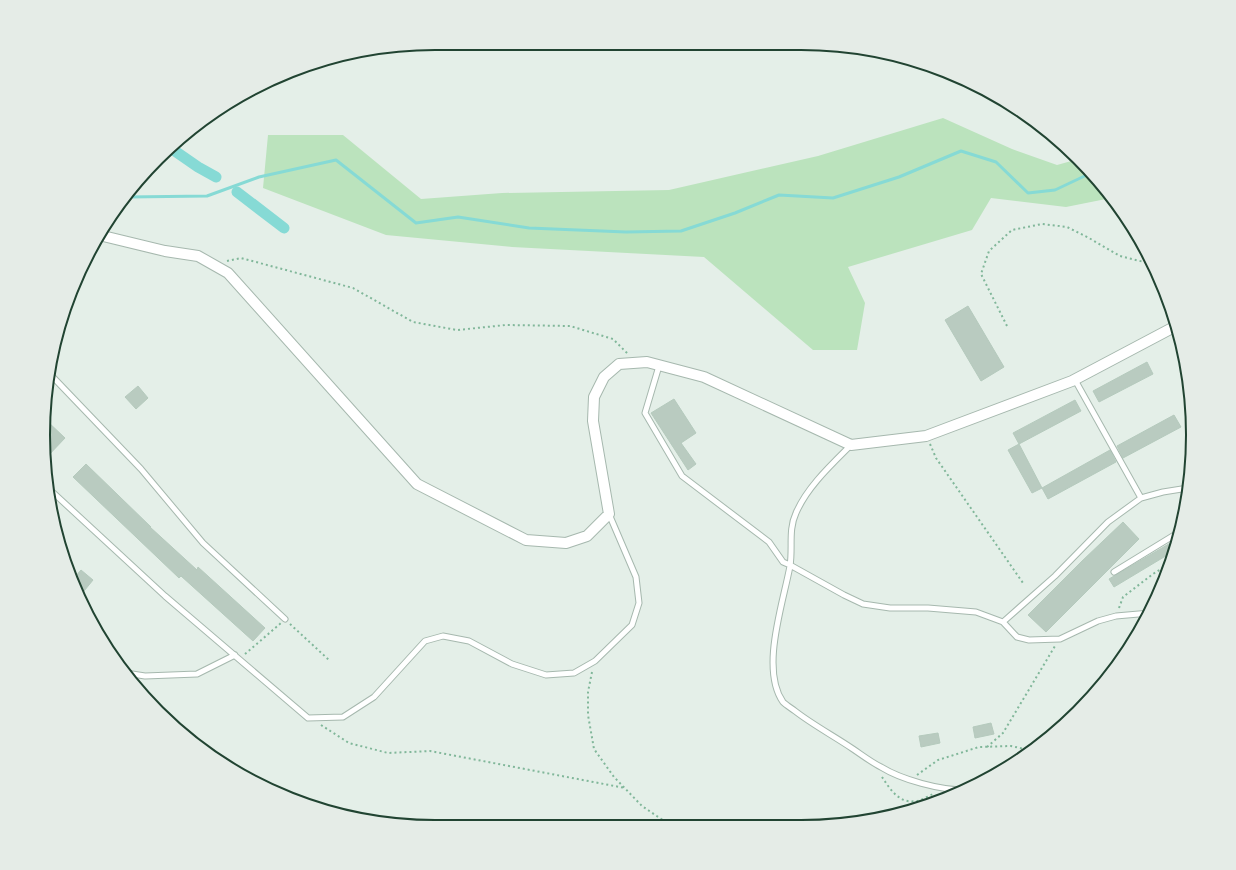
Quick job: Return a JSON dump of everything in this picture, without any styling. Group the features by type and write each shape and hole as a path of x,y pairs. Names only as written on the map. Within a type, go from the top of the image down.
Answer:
{"street":[{"path":"105,236 165,251 198,256 228,272 417,484 526,540 566,543 587,536 609,514 593,421 594,397 604,377 619,364 647,362 704,377 851,445 926,436 1075,380 1171,329"}],"lane":[{"path":"659,366 645,413 682,476 769,542 783,562 844,596 863,604 890,608 928,608 976,612 1002,622 1017,637 1029,640 1060,639 1098,621 1116,616 1141,614"},
{"path":"54,378 141,469 203,543 285,619"},
{"path":"1075,380 1141,498"},
{"path":"851,445 808,492 796,512 791,527 790,565 772,659 774,684 784,702 806,719 882,768 909,780 932,786 953,789"},
{"path":"1002,622 1055,576 1108,522 1141,498 1182,489"},
{"path":"54,494 165,596 308,718 344,717 374,697 425,641 443,636 469,641 512,664 546,675 574,673 595,660 632,625 639,603 636,577 609,514"},
{"path":"1114,572 1173,535"},
{"path":"134,674 145,676 197,674 234,655"}],"path":[{"path":"1007,326 981,274 989,251 1012,230 1042,224 1067,227 1120,256 1144,262"},
{"path":"214,265 241,258 301,274 353,288 413,322 457,330 506,325 570,326 613,339 637,363"},
{"path":"926,436 936,458 1023,583"},
{"path":"1116,616 1122,597 1163,568"},
{"path":"240,659 285,619 329,660"},
{"path":"987,747 1003,733 1060,639"},
{"path":"595,660 588,692 588,715 594,749 614,777 642,806 663,820"},
{"path":"308,718 349,743 388,753 430,751 625,788"},
{"path":"909,780 938,760 979,747 1012,746 1023,749"},
{"path":"872,762 892,793 902,800 916,801 945,788"}],"green space":[{"path":"943,118 1012,149 1057,165 1071,161 1105,199 1066,207 991,198 972,230 848,267 865,303 857,350 813,350 704,257 512,247 386,235 263,188 268,135 343,135 421,199 502,193 669,190 818,156"}],"building":[{"path":"968,306 1004,367 981,381 945,320"},
{"path":"1147,362 1153,374 1099,402 1093,391"},
{"path":"138,386 148,398 136,409 125,397"},
{"path":"674,399 696,433 681,443 696,464 688,470 651,413"},
{"path":"1075,400 1081,411 1019,444 1013,433"},
{"path":"1174,415 1181,427 1123,458 1117,446"},
{"path":"50,424 65,438 51,453"},
{"path":"1019,444 1042,488 1032,493 1008,450"},
{"path":"1110,450 1116,462 1048,499 1042,488"},
{"path":"86,464 150,527 197,570 198,567 265,628 253,641 181,576 179,578 73,477"},
{"path":"1123,522 1139,539 1046,632 1028,615"},
{"path":"1171,543 1167,555 1114,587 1109,579"},
{"path":"81,570 93,580 84,592 79,582 76,575"},
{"path":"991,723 994,734 975,738 973,727"},
{"path":"938,733 940,743 921,747 919,736"}],"waterway":[{"path":"175,151 216,177"},
{"path":"133,197 207,196 259,177 336,160 416,223 458,217 529,228 626,232 681,231 735,213 779,195 833,198 899,177 961,151 996,162 1028,193 1055,190 1085,176"},
{"path":"237,192 284,228"}]}
